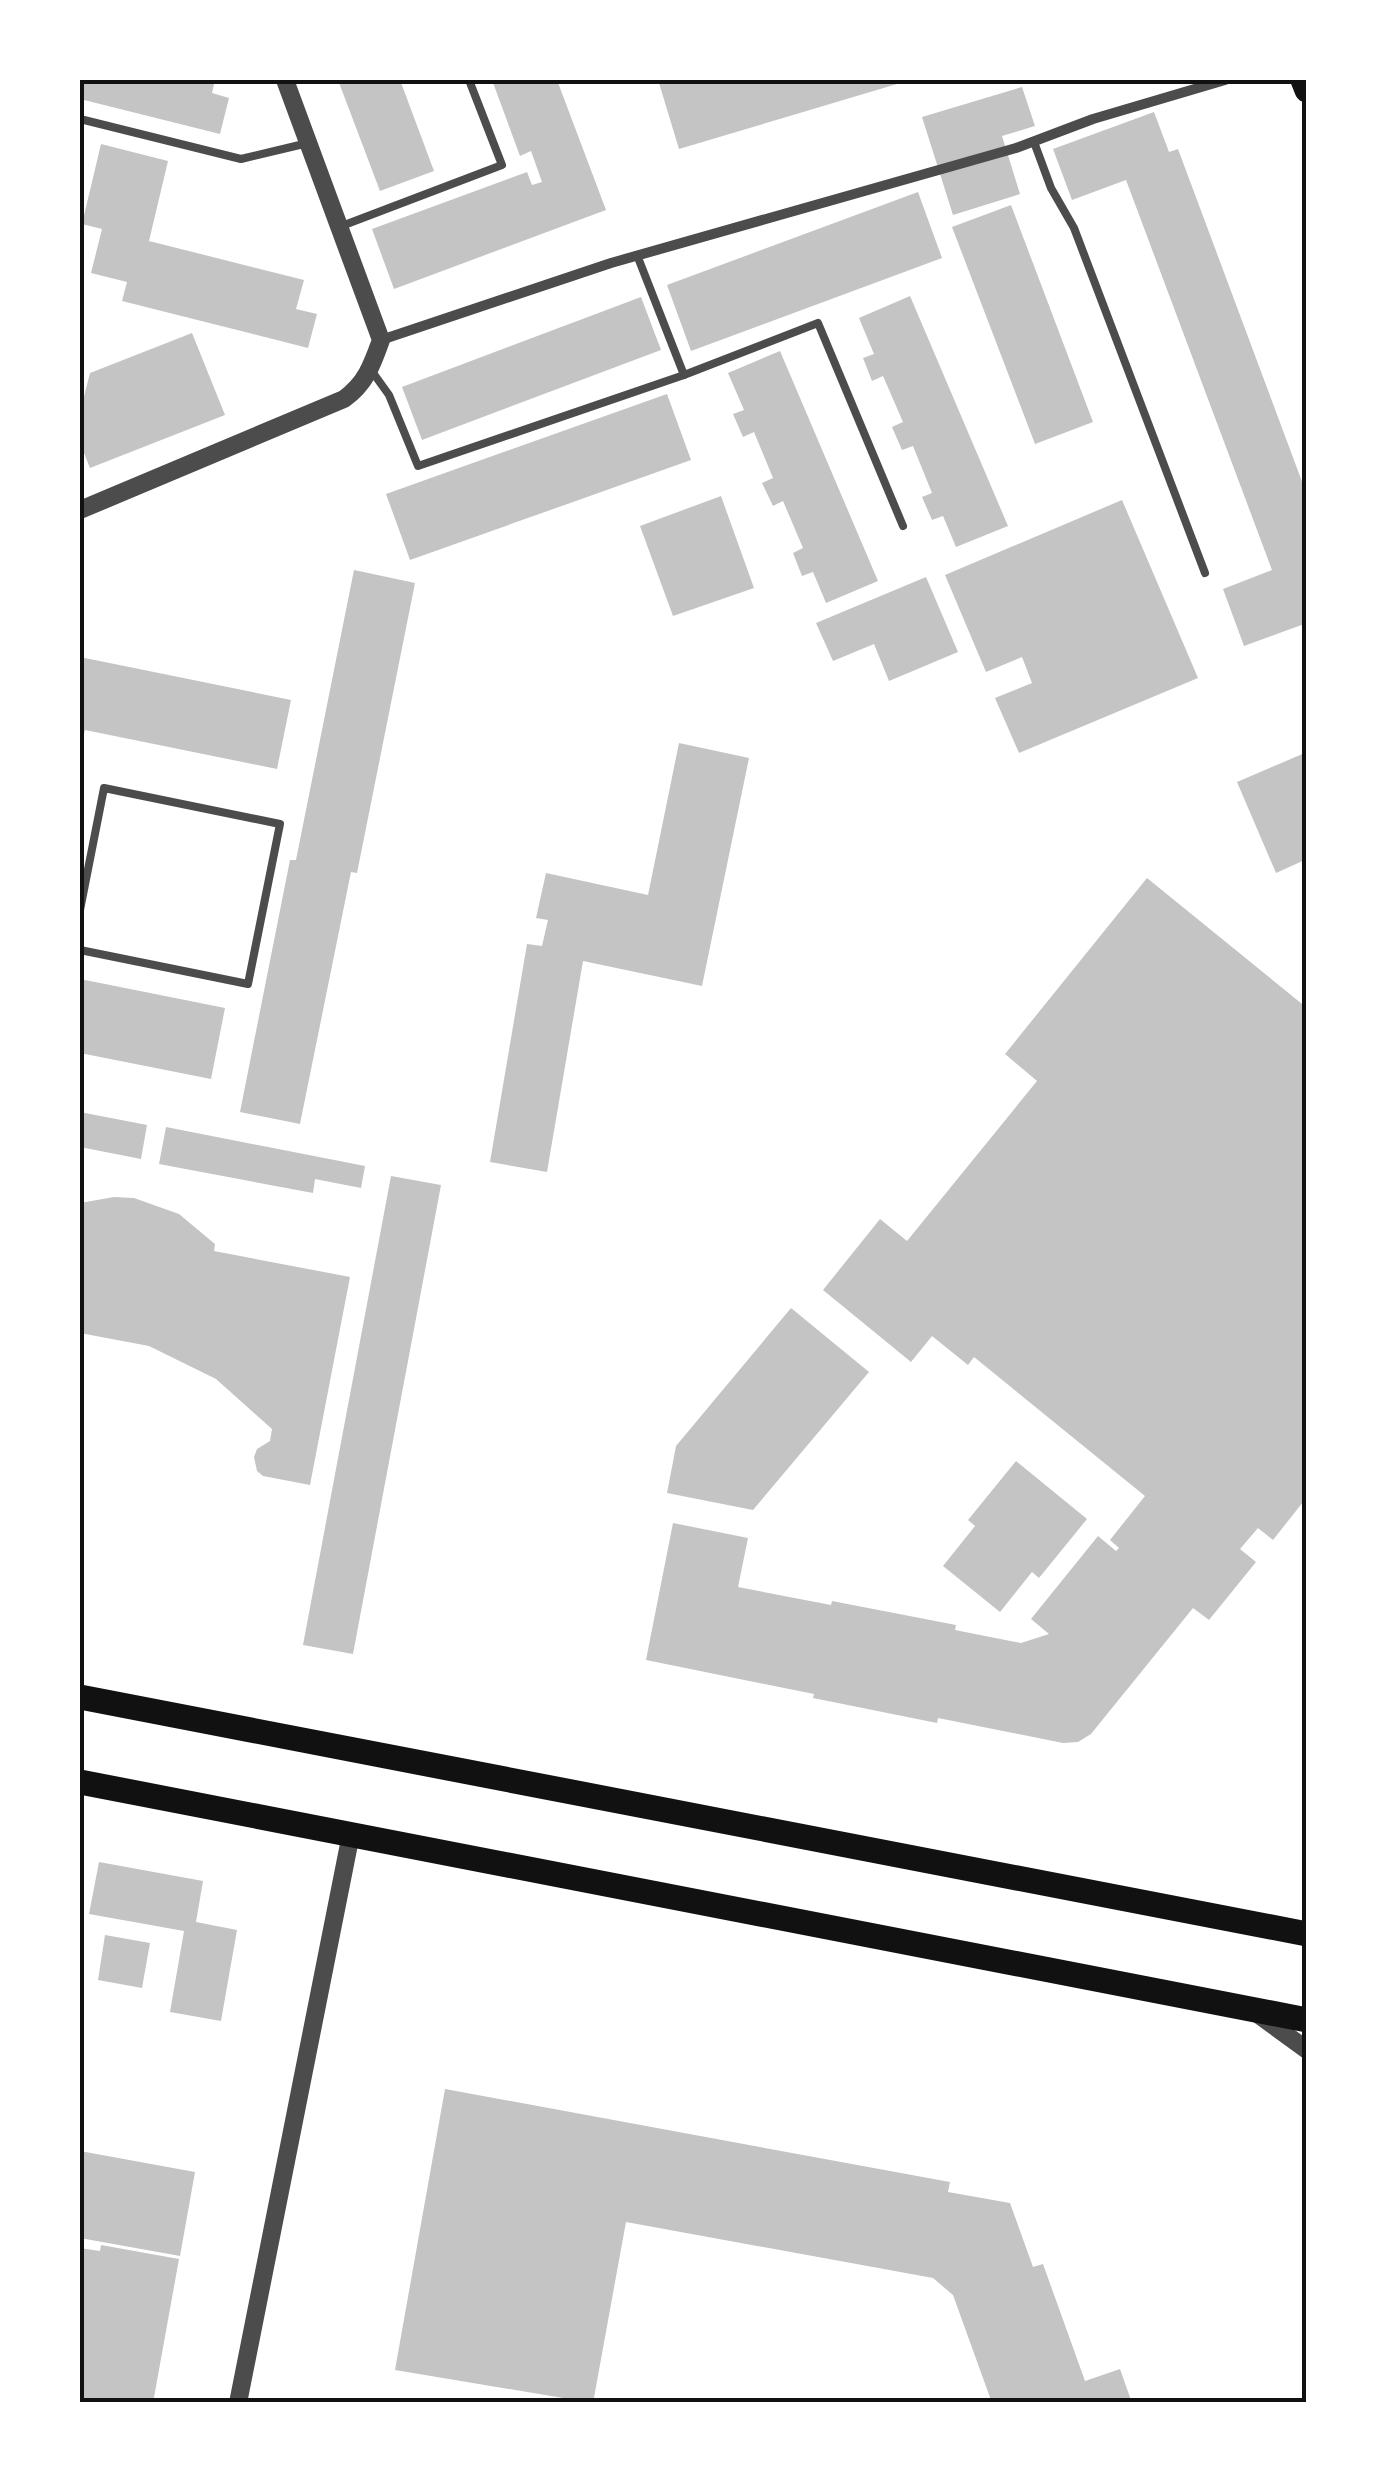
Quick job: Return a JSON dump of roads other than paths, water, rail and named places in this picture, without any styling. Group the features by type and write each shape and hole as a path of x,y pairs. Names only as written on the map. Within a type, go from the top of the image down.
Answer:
{"main road":[{"path":"1303,80 1307,90"},
{"path":"80,1697 1307,1934"},
{"path":"80,1782 1307,2020"}],"street":[{"path":"80,510 344,399 360,388 371,370 381,340 285,80"},
{"path":"381,340 638,255 1034,142 1093,119 1225,80"},
{"path":"238,2403 351,1834"},
{"path":"1268,1926 1307,1924"},
{"path":"1246,2007 1307,2050"}],"lane":[{"path":"339,227 502,165 469,80"},
{"path":"80,119 241,159 308,143"},
{"path":"1034,142 1051,188 1074,228 1206,574"},
{"path":"638,255 684,375"},
{"path":"371,370 389,396 418,466 684,375 818,323 904,526"},
{"path":"80,910 104,788 280,824 248,984 80,950"}]}
